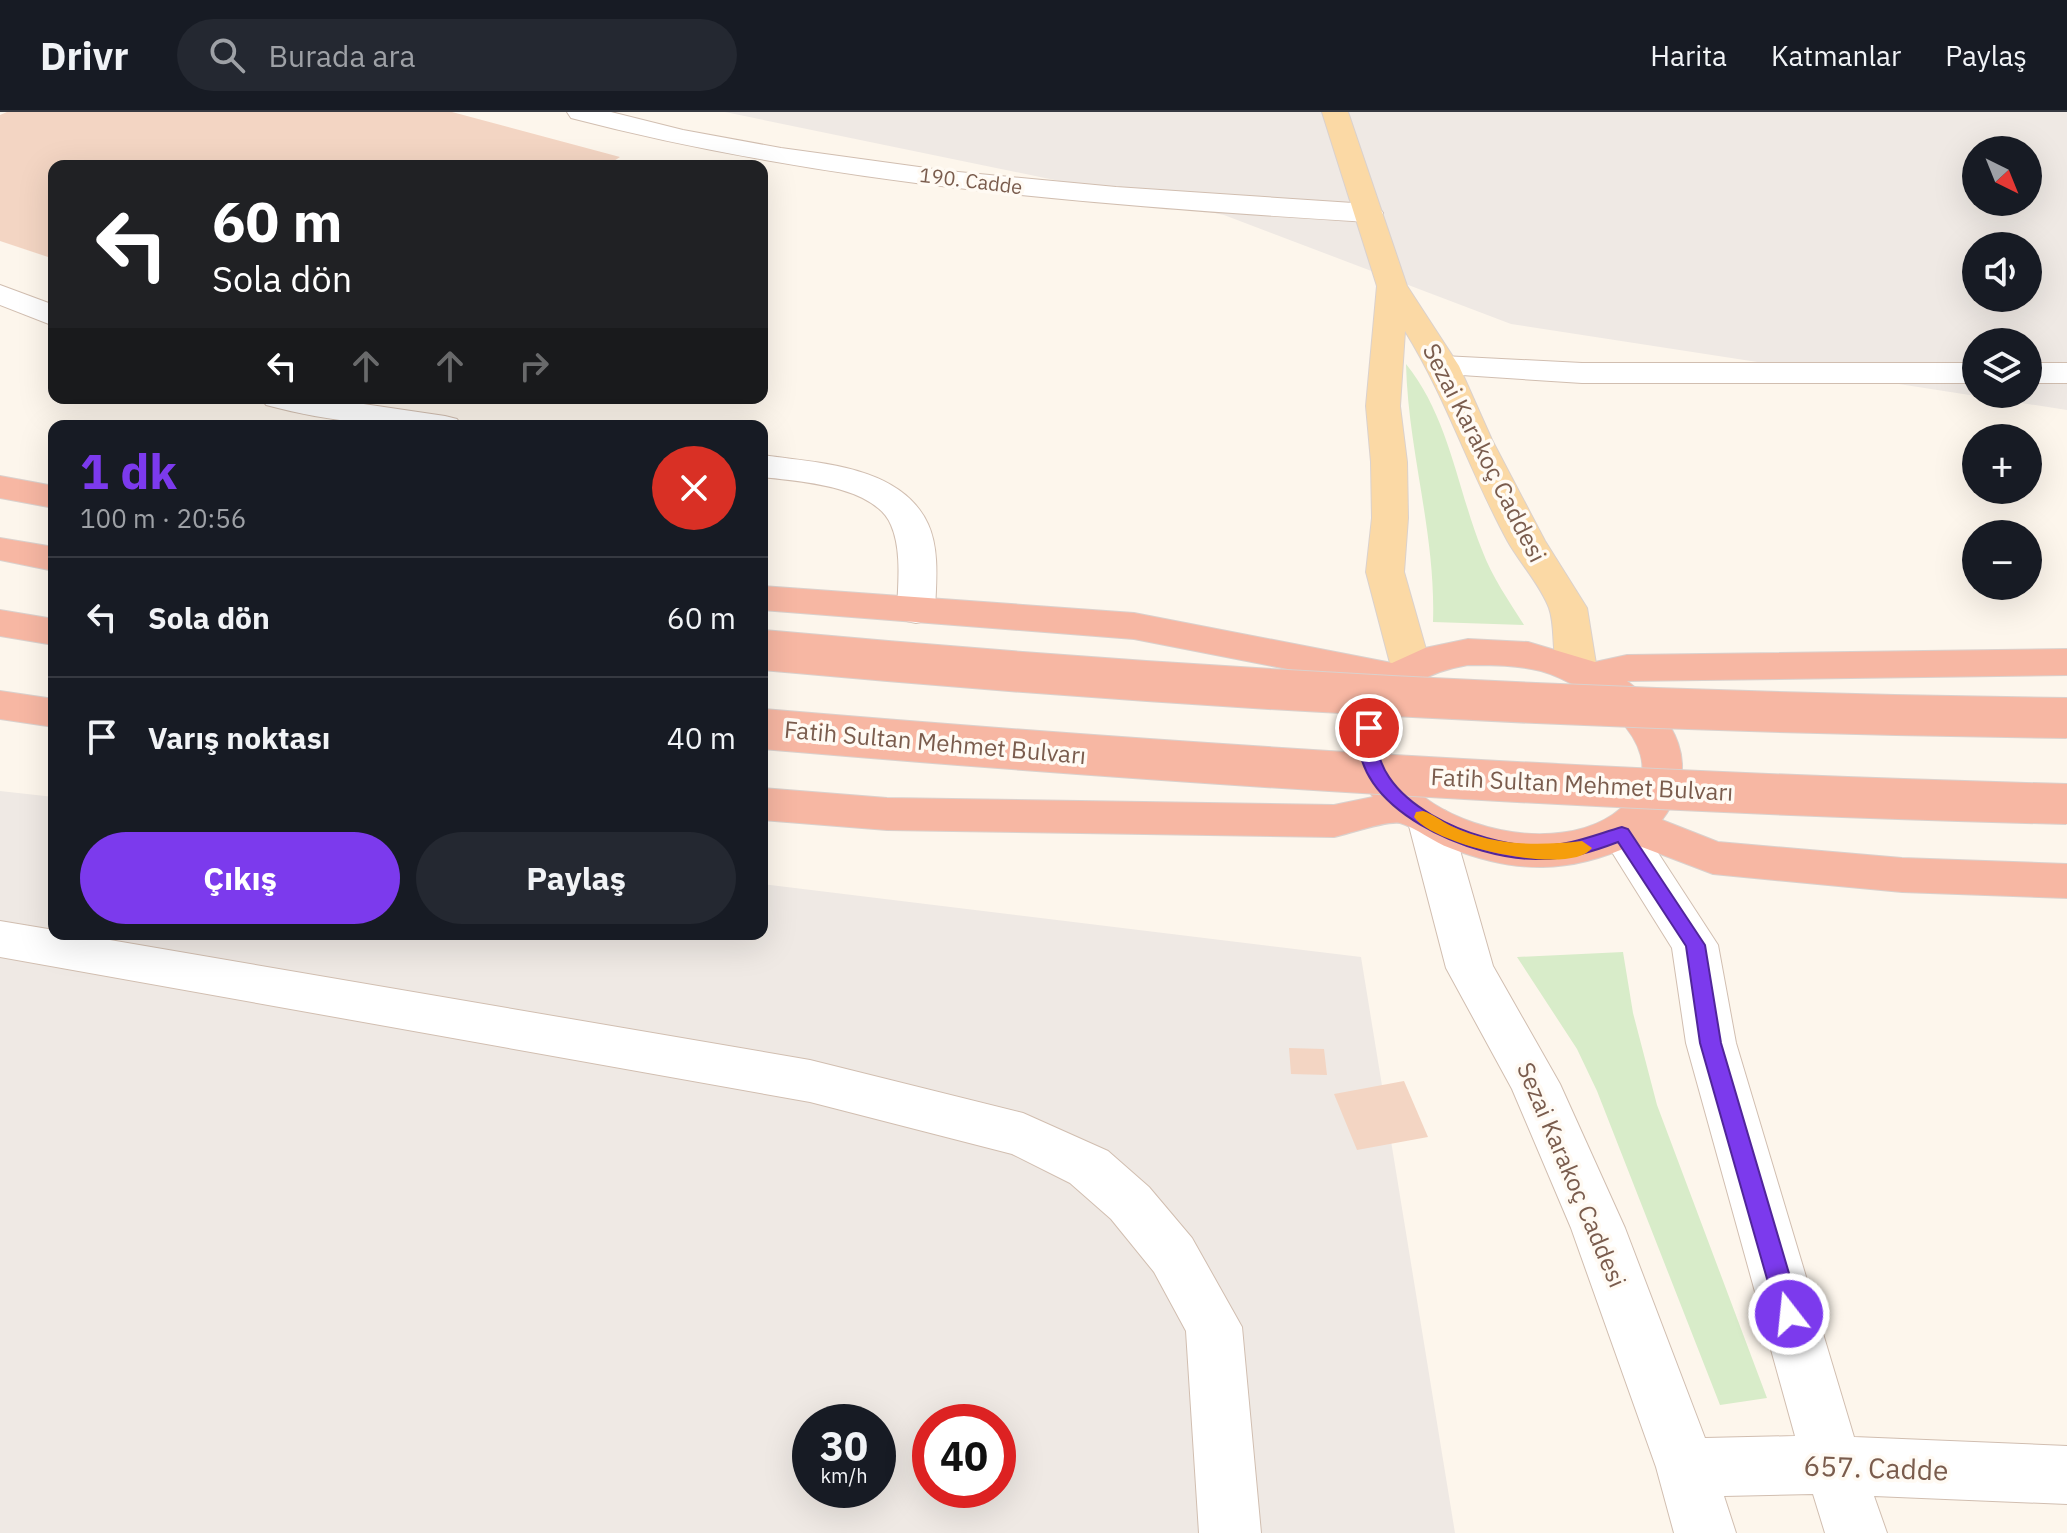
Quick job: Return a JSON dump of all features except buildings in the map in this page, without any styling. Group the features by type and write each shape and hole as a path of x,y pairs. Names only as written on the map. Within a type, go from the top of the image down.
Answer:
{"highway":[{"path":"0,487 48,496"},
{"path":"0,549 48,558"},
{"path":"768,599 1134,626 1405,672"},
{"path":"0,623 48,631"},
{"path":"768,651 1212,687 1487,702 1756,714 2067,718"},
{"path":"1489,651 1534,656 1584,674 1615,692 1644,720 1660,752 1662,782 1648,810 1626,829 1584,848 1538,853 1489,847 1443,830 1418,814 1379,776 1366,744 1372,712 1384,688 1405,672 1447,655 1489,651"},
{"path":"1584,674 1627,668 2067,662"},
{"path":"0,705 48,712"},
{"name":"Fatih Sultan Mehmet Bulvarı","path":"768,730 1012,751 1474,781 1911,801 2067,804"},
{"path":"768,804 887,814 1334,821 1418,814"},
{"path":"1626,829 1713,858 1902,875 2067,881"}],"main road":[{"name":"Sezai Karakoç Caddesi","path":"1335,112 1392,286 1443,366 1475,440 1526,541 1568,608 1584,674"},
{"name":"Sezai Karakoç Caddesi","path":"1392,286 1383,406 1389,462 1390,518 1385,572 1405,672"}],"street":[{"name":"190. Cadde","path":"580,112 697,141 849,166 1027,188 1368,213"},
{"path":"0,294 48,314"},
{"path":"1443,366 1582,373 1962,373"},
{"path":"2042,373 2067,373"},
{"path":"300,404 404,420"},
{"path":"768,467 859,484 892,499 910,523 917,574 916,611"},
{"name":"Sezai Karakoç Caddesi","path":"1418,814 1470,968 1535,1084 1598,1228 1686,1467 1705,1533"},
{"path":"1626,829 1695,945 1711,1043 1833,1465 1856,1533"},
{"path":"0,939 810,1081 1023,1135 1089,1167 1130,1203 1173,1255 1214,1327 1230,1533"},
{"name":"657. Cadde","path":"1686,1467 1833,1465 2067,1475"}],"shaded area":[{"path":"725,112 2067,112 2067,410 2042,406 2042,328 1962,328 1962,394 1511,324 1224,215"},
{"path":"0,791 48,796 48,940 768,940 768,885 1361,957 1455,1533 0,1533"}],"green space":[{"path":"1406,364 1421,385 1442,430 1486,560 1524,625 1433,622 1430,557 1411,429"},
{"path":"1623,952 1633,1013 1657,1105 1767,1398 1720,1405 1597,1091 1577,1049 1517,957"}],"slow traffic":[{"path":"1423,817 1443,830 1489,847 1538,853 1582,848"}],"route":[{"path":"1369,728 1366,744 1379,776 1405,806 1443,830 1489,847 1538,853 1584,848 1622,833 1695,945 1711,1043 1789,1314"}]}
